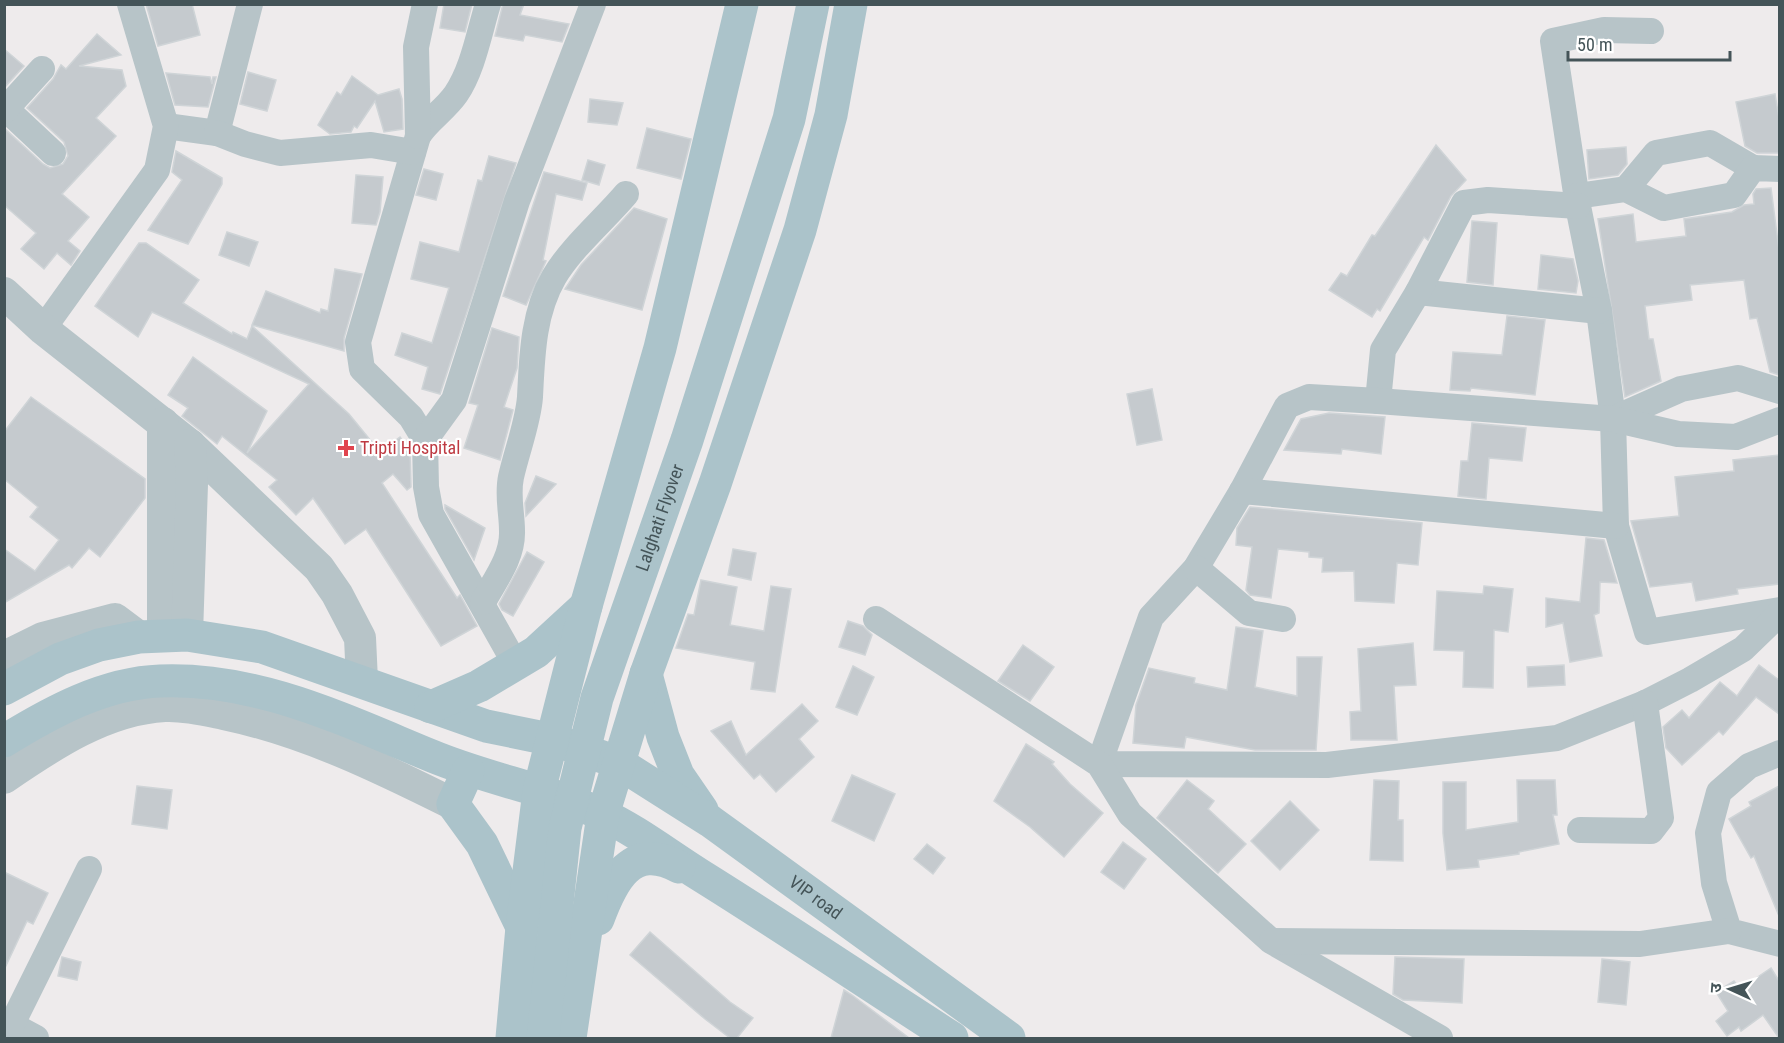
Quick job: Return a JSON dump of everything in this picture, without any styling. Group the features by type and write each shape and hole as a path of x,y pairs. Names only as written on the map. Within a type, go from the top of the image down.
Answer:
{"main road":[{"path":"512,1038 522,927 539,791 554,740 586,606 660,348 742,4"},
{"name":"Lalghati Flyover","path":"543,1038 565,828 597,698 687,440 782,141 813,4"},
{"path":"570,1038 577,978 603,814 617,762 646,674 715,484 800,230 831,115 851,4"},
{"path":"431,707 479,686 536,652 586,606"},
{"name":"VIP road","path":"4,689 60,659 99,645 163,636 262,647 486,726 554,740 617,762 711,821 1009,1038"},
{"path":"646,674 663,737 678,775 711,821"},
{"path":"4,741 67,705 126,685 160,681 202,683 252,690 307,705 468,771 539,791 603,814 952,1038"},
{"path":"468,771 453,804 482,844 522,927"},
{"path":"577,978 613,881 623,870 636,862 665,859 746,904"}],"street":[{"path":"43,329 157,170 166,126 130,4"},
{"path":"217,133 250,4"},
{"path":"416,144 416,47 425,4"},
{"path":"488,4 464,77 455,95 428,121 416,144 358,342 358,354 362,369 411,417 425,440 426,487 431,514 483,602 516,664"},
{"path":"425,440 454,400 517,201 593,4"},
{"path":"1651,31 1604,30 1553,41 1578,201 1599,310 1613,419 1617,526 1647,632 1779,612"},
{"path":"42,69 5,110 52,153"},
{"path":"166,126 217,133 245,144 280,153 371,145 416,144"},
{"path":"1378,401 1383,350 1418,292 1464,202 1578,201 1626,189 1656,153 1710,143 1753,168 1779,169"},
{"path":"1626,189 1664,208 1734,195 1753,168"},
{"path":"483,602 506,560 510,546 512,531 508,494 530,399 531,351 542,306 554,277 627,194"},
{"path":"1418,292 1599,310"},
{"path":"4,293 43,329 190,445 319,568 360,638 362,681"},
{"path":"1613,419 1681,389 1738,378 1779,391"},
{"path":"1099,764 1152,617 1196,568 1242,491 1287,406 1310,397 1378,401 1613,419 1678,434 1736,436 1779,420"},
{"path":"163,423 163,636"},
{"path":"163,636 190,445"},
{"path":"1242,491 1617,526"},
{"path":"1196,568 1249,613 1283,619"},
{"path":"1099,764 1327,765 1557,738 1645,703 1743,649 1779,612"},
{"path":"4,657 43,638 116,619 163,636"},
{"path":"876,619 1099,764 1130,814 1271,941 1440,1038"},
{"path":"1580,830 1651,831 1661,818 1645,703"},
{"path":"4,778 52,745 99,723 134,711 165,706 197,708 246,718 334,747 453,804"},
{"path":"1729,932 1714,883 1708,833 1719,792 1749,766 1779,753"},
{"path":"36,1038 8,1032 89,869"},
{"path":"1271,941 1640,944 1729,932 1779,944"}],"building":[{"path":"146,4 192,4 200,35 158,46"},
{"path":"444,4 472,4 465,32 440,28"},
{"path":"503,4 524,4 520,15 569,24 562,42 525,35 523,41 495,36"},
{"path":"97,34 121,55 79,66 122,70 126,86 96,118 116,136 62,194 89,217 68,241 80,251 71,265 57,253 44,269 21,249 36,233 4,205 4,128 43,164 50,168 63,164 68,156 64,142 27,108 53,79 61,65 66,69"},
{"path":"4,49 24,66 4,88"},
{"path":"248,72 276,80 267,111 240,104"},
{"path":"166,73 210,77 212,84 213,77 216,77 208,107 175,105"},
{"path":"352,76 378,95 399,89 402,99 403,129 384,132 375,101 357,128 354,126 351,132 330,134 318,125 337,92 341,95"},
{"path":"1775,94 1779,118 1779,153 1757,153 1745,146 1736,102"},
{"path":"590,99 623,103 617,125 588,122"},
{"path":"647,128 691,139 681,179 637,168"},
{"path":"1436,145 1466,180 1451,196 1428,240 1424,237 1380,311 1377,309 1372,317 1329,290 1341,273 1347,276 1372,235 1375,236"},
{"path":"1626,147 1627,164 1618,175 1589,179 1587,150"},
{"path":"176,151 222,178 222,184 188,244 148,230 182,180 172,172"},
{"path":"489,156 516,163 440,394 422,389 428,367 395,355 402,333 432,343 449,288 411,279 420,242 459,252 478,180 482,181"},
{"path":"588,160 605,165 599,185 582,180"},
{"path":"424,169 443,174 436,200 416,195"},
{"path":"544,172 587,183 582,200 556,194 543,260 546,261 526,305 503,296"},
{"path":"356,175 383,177 380,212 376,225 352,223"},
{"path":"1771,188 1779,250 1779,375 1770,372 1757,318 1750,319 1744,280 1690,285 1692,300 1645,306 1649,339 1653,339 1661,381 1625,397 1598,219 1633,214 1636,242 1686,236 1684,219 1732,212 1744,205 1754,204 1753,194 1756,189"},
{"path":"634,208 667,219 642,310 565,289 581,265"},
{"path":"1472,221 1497,223 1493,285 1467,282"},
{"path":"227,232 258,242 249,266 219,255"},
{"path":"139,243 146,243 199,280 183,303 232,334 233,332 247,339 252,326 349,414 380,452 400,437 410,450 411,487 407,490 393,474 382,483 457,598 460,595 477,626 441,646 366,529 345,544 313,498 296,515 269,487 277,480 222,436 217,444 182,416 188,408 168,395 193,357 267,411 247,453 309,384 152,312 138,337 95,306"},
{"path":"1541,255 1573,259 1578,281 1576,293 1538,289"},
{"path":"335,269 362,274 344,338 344,351 252,325 266,291 320,313 321,309 328,311"},
{"path":"1507,316 1545,320 1535,395 1471,388 1470,391 1450,390 1453,352 1502,355"},
{"path":"492,328 519,337 517,368 504,407 513,410 500,460 464,448 478,405 469,403"},
{"path":"1152,389 1162,440 1137,445 1127,394"},
{"path":"31,397 145,479 145,498 100,557 89,548 72,568 69,565 4,603 4,549 35,571 59,540 30,517 38,507 4,479 4,432"},
{"path":"1329,413 1385,417 1381,454 1342,449 1341,454 1284,450 1301,419"},
{"path":"1472,423 1526,428 1522,461 1489,458 1486,499 1458,496 1461,461 1468,461"},
{"path":"1779,455 1779,584 1737,589 1738,594 1696,601 1692,582 1650,587 1631,521 1679,516 1675,477 1734,471 1733,460"},
{"path":"536,476 556,484 526,516 525,503"},
{"path":"445,505 485,528 474,560 445,509"},
{"path":"1250,507 1422,523 1418,565 1397,563 1394,603 1355,601 1354,571 1322,572 1323,558 1309,557 1309,552 1278,549 1271,598 1250,595 1246,590 1252,547 1236,545 1237,528"},
{"path":"1586,538 1604,540 1617,583 1600,582 1599,613 1594,615 1602,656 1570,662 1563,623 1546,627 1546,598 1580,602"},
{"path":"733,549 756,553 751,580 728,575"},
{"path":"527,552 544,562 513,616 502,610 499,604"},
{"path":"701,580 737,587 730,625 764,631 771,586 791,589 775,692 751,689 755,662 676,648 688,614 694,615"},
{"path":"1484,586 1513,589 1508,632 1494,630 1493,688 1463,687 1464,651 1434,650 1437,591 1483,594"},
{"path":"848,621 863,626 872,635 865,655 839,647"},
{"path":"1236,627 1263,631 1255,687 1297,696 1297,657 1322,657 1316,750 1255,750 1186,737 1184,748 1133,743 1136,705 1149,668 1195,678 1194,683 1227,690"},
{"path":"1413,643 1416,685 1394,686 1397,740 1351,740 1350,712 1361,711 1358,649"},
{"path":"1023,645 1054,667 1030,701 998,681"},
{"path":"1564,665 1565,685 1528,687 1527,667"},
{"path":"1759,665 1779,680 1779,714 1756,697 1723,735 1719,731 1682,765 1666,748 1663,727 1682,710 1689,718 1720,682 1737,696"},
{"path":"853,666 874,677 857,715 836,707"},
{"path":"802,704 818,721 799,739 814,757 776,792 760,774 754,779 711,731 731,721 746,755"},
{"path":"1026,744 1054,762 1052,764 1070,784 1103,813 1064,857 1030,827 994,801"},
{"path":"852,775 895,794 874,841 832,821"},
{"path":"1187,780 1214,801 1208,809 1246,844 1218,873 1157,818"},
{"path":"1374,780 1399,781 1398,820 1403,820 1403,861 1370,860"},
{"path":"1517,780 1555,780 1557,815 1553,815 1559,844 1519,852 1519,854 1478,860 1479,867 1447,870 1443,833 1443,782 1466,782 1466,830 1518,822"},
{"path":"137,786 172,790 167,829 132,824"},
{"path":"1779,786 1779,916 1754,856 1751,858 1729,819 1751,806 1749,802"},
{"path":"1290,801 1319,830 1280,870 1251,841"},
{"path":"1123,842 1146,859 1124,889 1101,872"},
{"path":"927,844 945,858 933,874 914,859"},
{"path":"4,872 48,893 33,924 27,921 4,970"},
{"path":"650,932 730,1002 753,1018 737,1038 730,1038 705,1019 630,955"},
{"path":"62,957 81,962 77,980 58,976"},
{"path":"1395,957 1464,959 1462,1003 1403,1000 1393,994"},
{"path":"1602,959 1630,962 1626,1005 1598,1002"},
{"path":"1771,968 1779,981 1779,1038 1763,1015 1741,1031 1739,1027 1727,1036 1716,1021 1728,1011 1716,992 1734,981 1740,989"},
{"path":"844,990 852,995 909,1038 831,1038"}],"place":[{"name":"Tripti Hospital","path":"346,448"}]}
